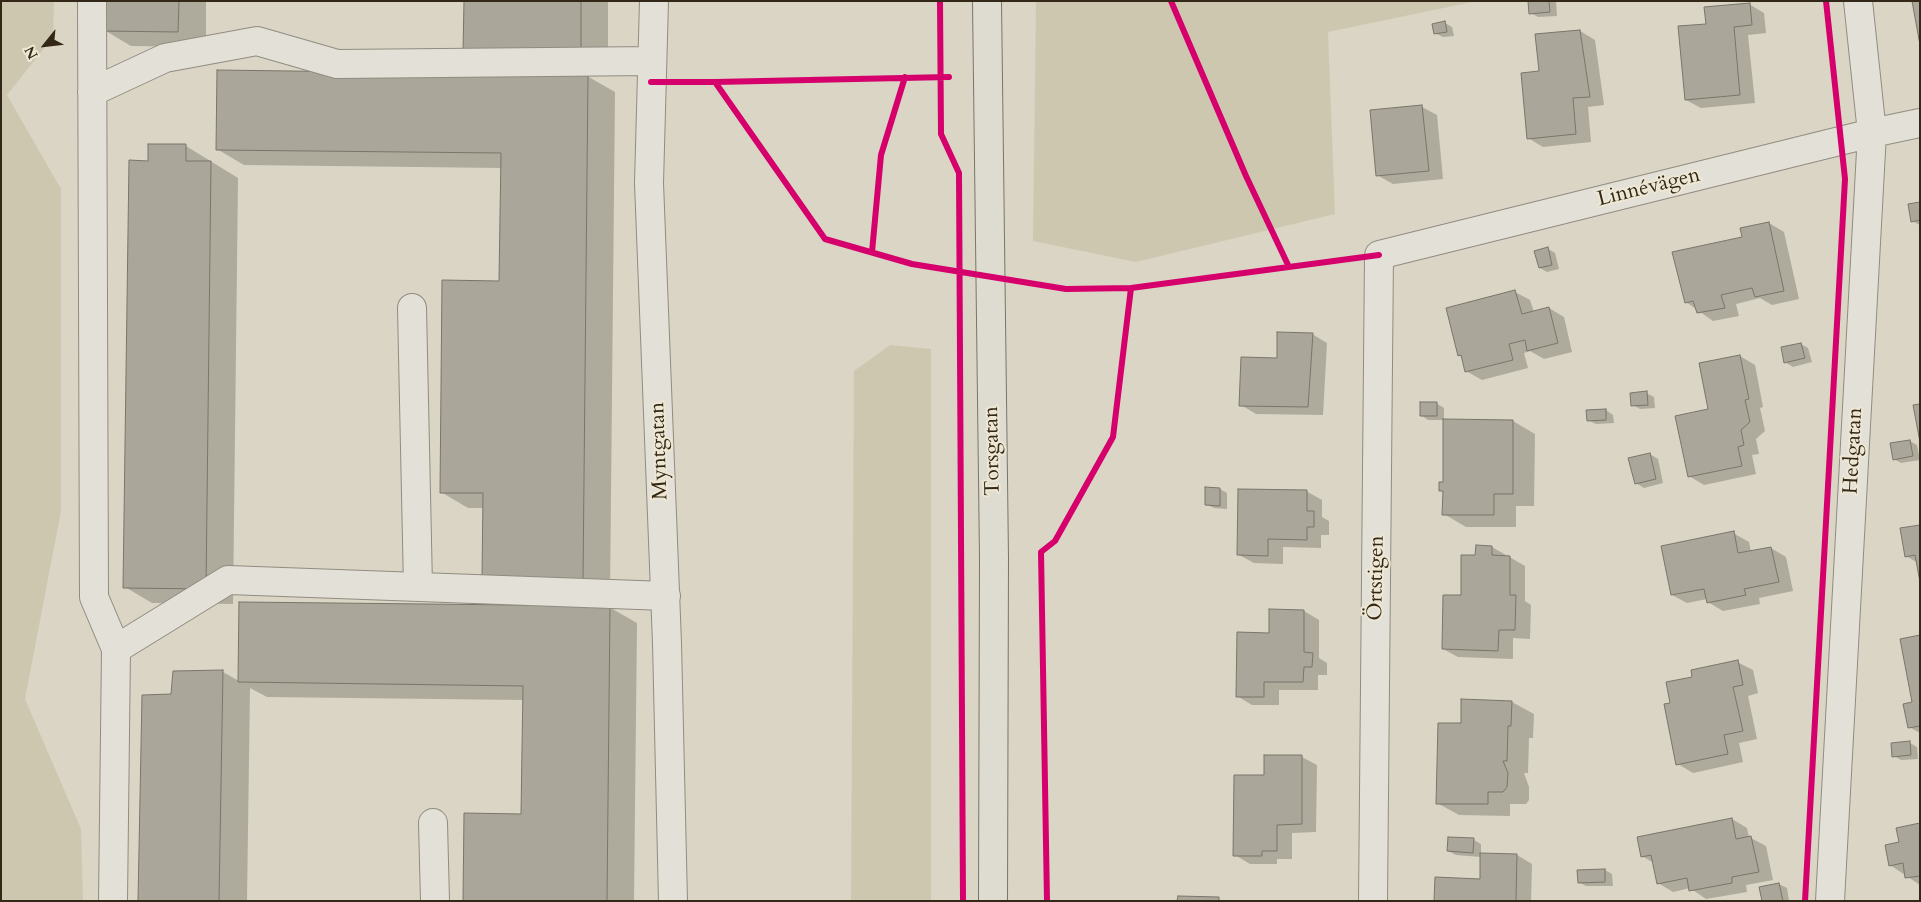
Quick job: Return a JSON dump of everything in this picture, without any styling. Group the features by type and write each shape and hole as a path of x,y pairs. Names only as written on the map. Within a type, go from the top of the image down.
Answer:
{"main road":[{"name":"Torsgatan","path":"987,1 994,558 993,901"}],"street":[{"path":"92,1 94,597 116,649 113,901"},
{"name":"Myntgatan","path":"654,1 649,183 666,596 673,901"},
{"name":"Hedgatan","path":"1830,901 1872,133 1858,1"},
{"path":"92,92 165,58 257,42 337,64 652,61"},
{"name":"Linnévägen","path":"1378,255 1872,133 1920,124"},
{"name":"Örtstigen","path":"1373,901 1378,255"},
{"path":"412,308 418,587"},
{"path":"116,649 228,580 666,596"},
{"path":"433,823 435,901"}],"shaded area":[{"path":"1,1 54,1 53,37 7,95 61,189 61,511 25,699 81,829 83,901 1,901"},
{"path":"1036,1 1477,1 1328,32 1335,214 1136,262 1033,241"},
{"path":"890,345 931,349 931,901 851,901 854,371"}],"building":[{"path":"103,1 179,1 178,32 103,31"},
{"path":"464,1 581,1 581,53 463,52"},
{"path":"1528,1 1549,1 1550,12 1529,14"},
{"path":"1912,1 1920,1 1920,45"},
{"path":"1750,3 1752,25 1734,27 1740,95 1685,100 1678,26 1706,24 1704,7"},
{"path":"1445,21 1447,32 1434,34 1432,24"},
{"path":"1580,30 1590,97 1573,98 1576,134 1527,139 1521,73 1539,71 1535,34"},
{"path":"217,70 588,75 583,580 482,579 483,493 440,493 442,280 499,281 501,153 216,150"},
{"path":"1422,105 1429,171 1376,176 1370,110"},
{"path":"148,144 186,144 186,161 211,161 206,589 123,588 129,160 148,161"},
{"path":"1920,202 1920,220 1911,222 1908,204"},
{"path":"1769,222 1784,291 1755,297 1752,288 1721,295 1725,308 1697,313 1693,301 1685,303 1672,252 1742,237 1740,228"},
{"path":"1548,247 1552,265 1539,268 1534,251"},
{"path":"1515,290 1522,314 1549,307 1558,343 1527,351 1525,340 1509,344 1513,360 1465,372 1461,355 1458,356 1446,308"},
{"path":"1277,332 1313,333 1308,407 1239,406 1241,357 1277,358"},
{"path":"1801,343 1805,358 1784,363 1781,347"},
{"path":"1740,355 1749,399 1745,400 1750,422 1741,430 1744,445 1738,447 1742,466 1688,477 1675,416 1708,409 1699,363"},
{"path":"1647,391 1648,405 1631,406 1630,393"},
{"path":"1420,402 1437,402 1437,416 1420,416"},
{"path":"1920,404 1920,442 1913,405"},
{"path":"1606,409 1606,420 1587,421 1586,410"},
{"path":"1443,419 1513,420 1513,494 1494,494 1494,515 1442,515 1443,491 1439,491 1439,482 1443,482"},
{"path":"1910,440 1913,456 1893,460 1890,443"},
{"path":"1650,453 1656,479 1635,484 1628,458"},
{"path":"1205,487 1220,488 1220,506 1205,505"},
{"path":"1238,489 1307,490 1307,511 1314,511 1314,527 1307,527 1307,540 1268,539 1268,556 1237,555"},
{"path":"1920,525 1920,582 1915,555 1905,557 1900,528"},
{"path":"1734,531 1738,553 1771,547 1779,582 1744,589 1746,595 1707,603 1704,589 1671,595 1661,546"},
{"path":"1476,545 1492,546 1492,555 1510,556 1510,595 1516,595 1515,630 1499,630 1498,651 1442,649 1443,595 1461,595 1461,555 1475,555"},
{"path":"239,602 610,606 607,901 463,901 464,813 521,814 523,686 238,682"},
{"path":"1269,609 1304,610 1304,652 1313,653 1312,667 1304,667 1303,682 1264,682 1264,697 1236,697 1237,632 1269,633"},
{"path":"1920,635 1920,726 1908,728 1903,704 1912,702 1900,639"},
{"path":"1738,660 1743,685 1733,687 1743,731 1724,735 1728,754 1676,765 1664,704 1670,703 1666,682 1692,677 1691,670"},
{"path":"223,670 219,901 138,901 142,695 171,694 173,671"},
{"path":"1461,699 1512,701 1511,726 1508,726 1507,761 1503,761 1508,773 1507,787 1503,792 1488,792 1488,804 1436,804 1438,723 1461,723"},
{"path":"1910,741 1911,755 1892,757 1891,743"},
{"path":"1264,755 1302,755 1302,824 1277,825 1277,851 1262,851 1262,856 1233,856 1234,775 1264,775"},
{"path":"1732,818 1736,839 1751,836 1759,872 1732,877 1732,883 1689,891 1687,878 1657,884 1651,855 1641,857 1637,837"},
{"path":"1920,823 1920,876 1905,878 1903,863 1889,866 1885,845 1899,842 1896,828"},
{"path":"1448,837 1474,838 1473,853 1447,851"},
{"path":"1480,853 1517,854 1516,901 1434,901 1435,877 1480,879"},
{"path":"1605,869 1605,882 1578,883 1577,870"},
{"path":"1779,883 1783,901 1762,901 1759,887"},
{"path":"1178,896 1219,897 1219,901 1177,901"}],"cycle path":[{"path":"940,1 941,134 959,173 963,901"},
{"path":"1171,1 1246,176 1289,267"},
{"path":"1805,901 1845,179 1826,1"},
{"path":"872,252 881,155 905,77"},
{"path":"715,82 949,77"},
{"path":"651,82 715,82 825,239 912,264 1066,289 1131,288 1379,255"},
{"path":"1047,901 1041,552 1055,541 1113,437 1131,288"}]}
